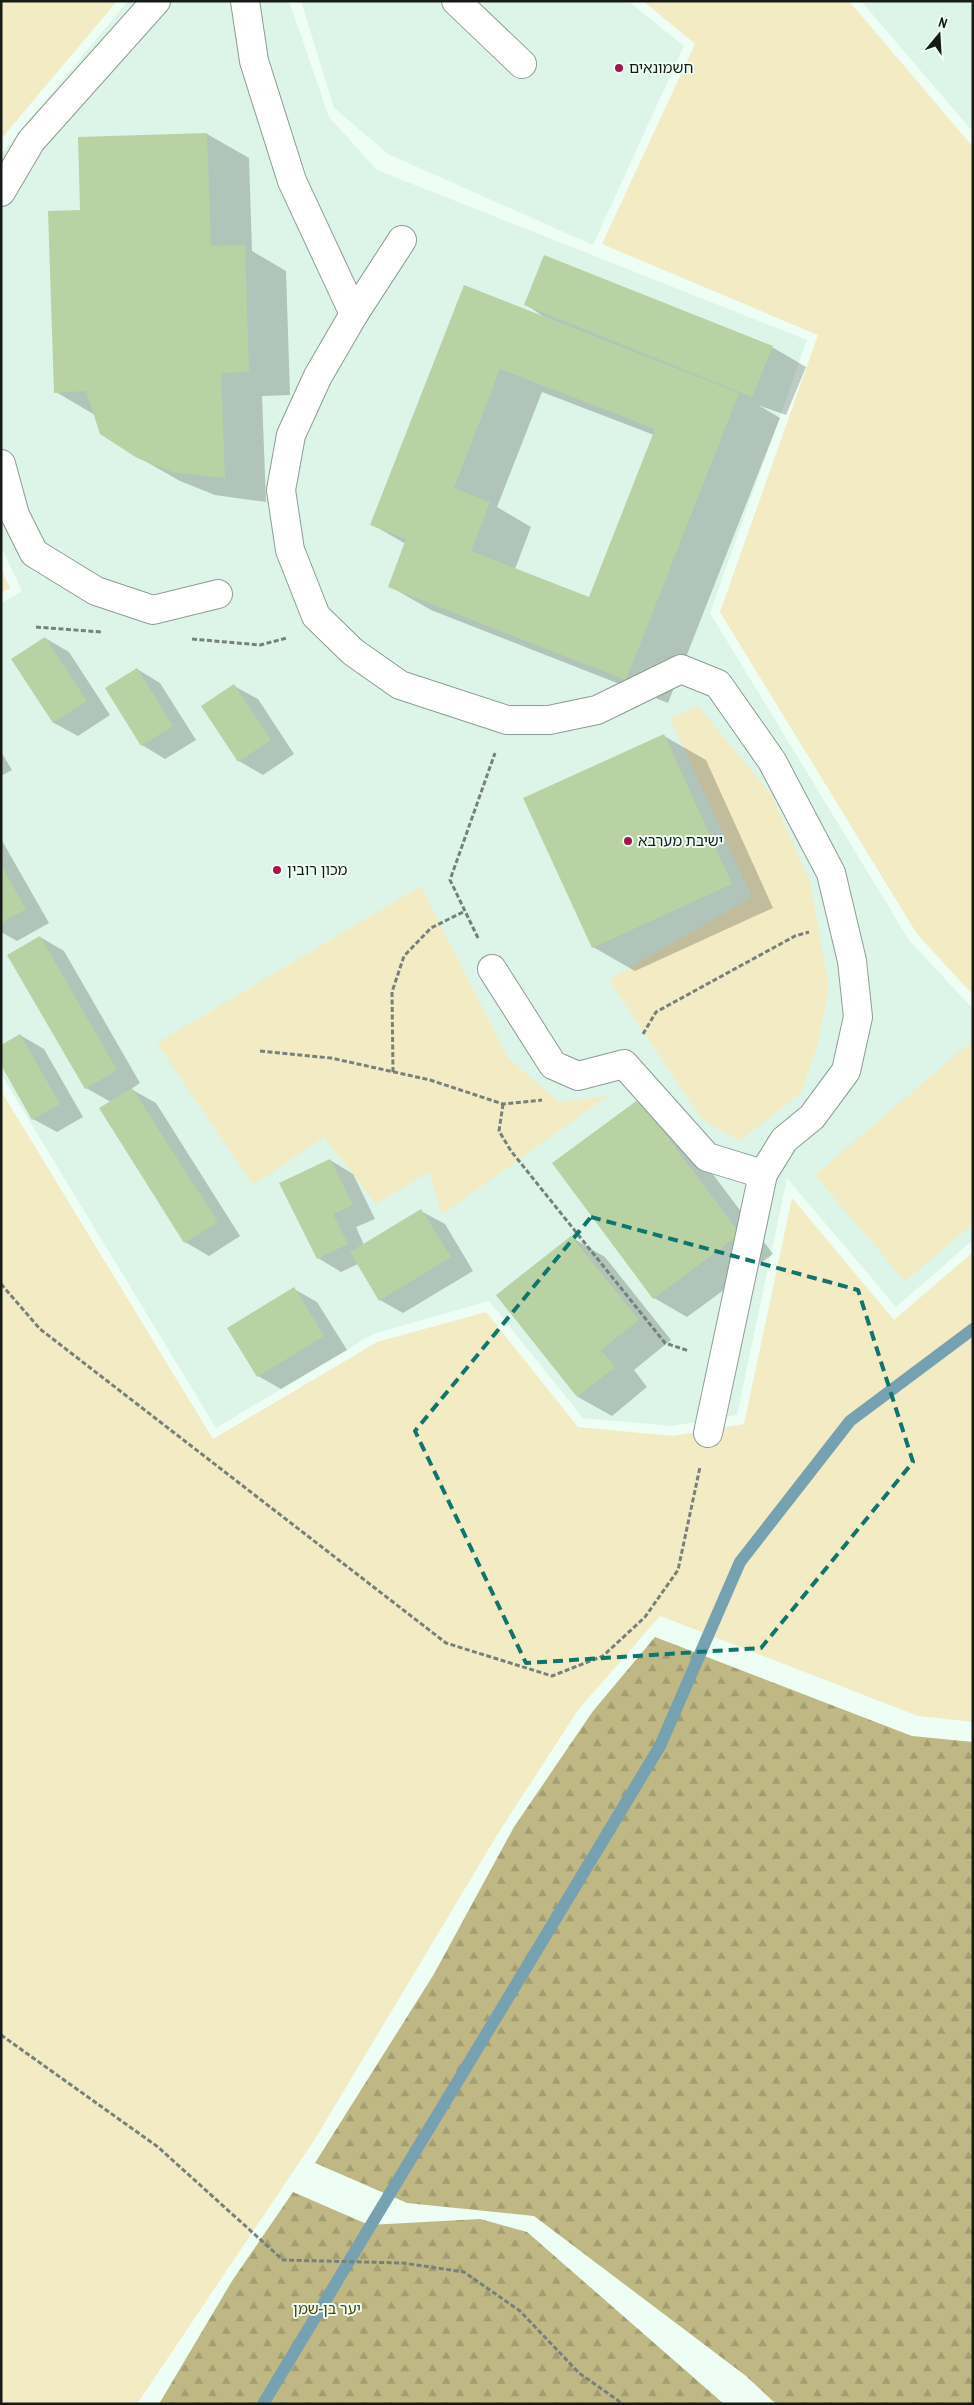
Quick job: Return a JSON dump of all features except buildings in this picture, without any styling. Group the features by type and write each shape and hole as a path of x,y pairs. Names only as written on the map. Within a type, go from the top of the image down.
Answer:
{"street":[{"path":"1,192 31,141 156,1"},
{"path":"245,1 254,61 292,181 354,314"},
{"path":"456,1 522,64"},
{"path":"402,240 354,314 318,376 291,434 281,490 290,550 316,616 353,652 400,685 507,720 549,720 597,710 681,669 718,684 772,761 831,873 852,961 858,1017 846,1071 812,1118 784,1140 763,1174 708,1433"},
{"path":"1,464 15,515 34,553 96,591 153,610 218,594"},
{"path":"492,969 553,1065 578,1076 624,1064 707,1157 763,1174"}],"path":[{"path":"492,969 450,880 507,720"},
{"path":"393,1072 392,992 404,956 432,928 465,911"},
{"path":"624,1064 656,1012 795,936 843,923"},
{"path":"260,1051 331,1058 430,1080 503,1104 542,1100 578,1076"},
{"path":"503,1104 499,1131 511,1152 665,1342 722,1363"},
{"path":"1,1284 40,1329 446,1644 552,1676 603,1656 645,1617 678,1570 708,1433"},
{"path":"1,2035 158,2147 283,2260 403,2264 464,2272 520,2311 579,2373 623,2404"}],"highlighted area":[{"path":"591,1217 858,1290 913,1462 761,1648 526,1663 415,1431"}],"shaded area":[{"path":"1,1 117,1 1,139"},
{"path":"128,1 289,1 329,117 377,170 807,340 710,613 909,940 973,1009 973,1240 896,1307 787,1178 737,1415 672,1426 583,1418 489,1301 373,1334 216,1428 1,1074 1,603 22,591 1,547 1,154"},
{"path":"301,1 628,1 684,46 593,245 388,154 334,108"},
{"path":"643,1 849,1 973,147 973,995 917,934 720,612 818,335 602,244 695,44"},
{"path":"861,1 973,1 973,132"},
{"path":"1,569 10,588 1,593"},
{"path":"698,706 772,796 810,882 829,987 817,1046 801,1093 739,1141 701,1118 609,980 752,897 670,718"},
{"path":"421,886 508,1058 559,1102 608,1096 442,1214 429,1172 376,1204 324,1137 253,1185 157,1043"},
{"path":"973,1040 973,1224 905,1281 815,1175"},
{"path":"1,1091 213,1439 377,1342 486,1312 578,1427 673,1436 744,1424 792,1198 894,1320 973,1252 973,1722 918,1716 660,1616 578,1710 497,1835 315,2139 137,2404 1,2404"}],"green space":[{"path":"655,1637 912,1736 973,1742 973,2404 776,2404 746,2376 534,2216 407,2203 315,2163 434,1974 514,1827 593,1711"},
{"name":"יער בן-שמן","path":"293,2192 369,2225 480,2219 527,2232 724,2404 159,2404 232,2281"}],"waterway":[{"path":"263,2404 660,1746 740,1562 850,1421 973,1329"}],"place":[{"name":"חשמונאים","path":"619,68"},
{"name":"ישיבת מערבא","path":"628,841"},
{"name":"מכון רובין","path":"277,870"}]}
